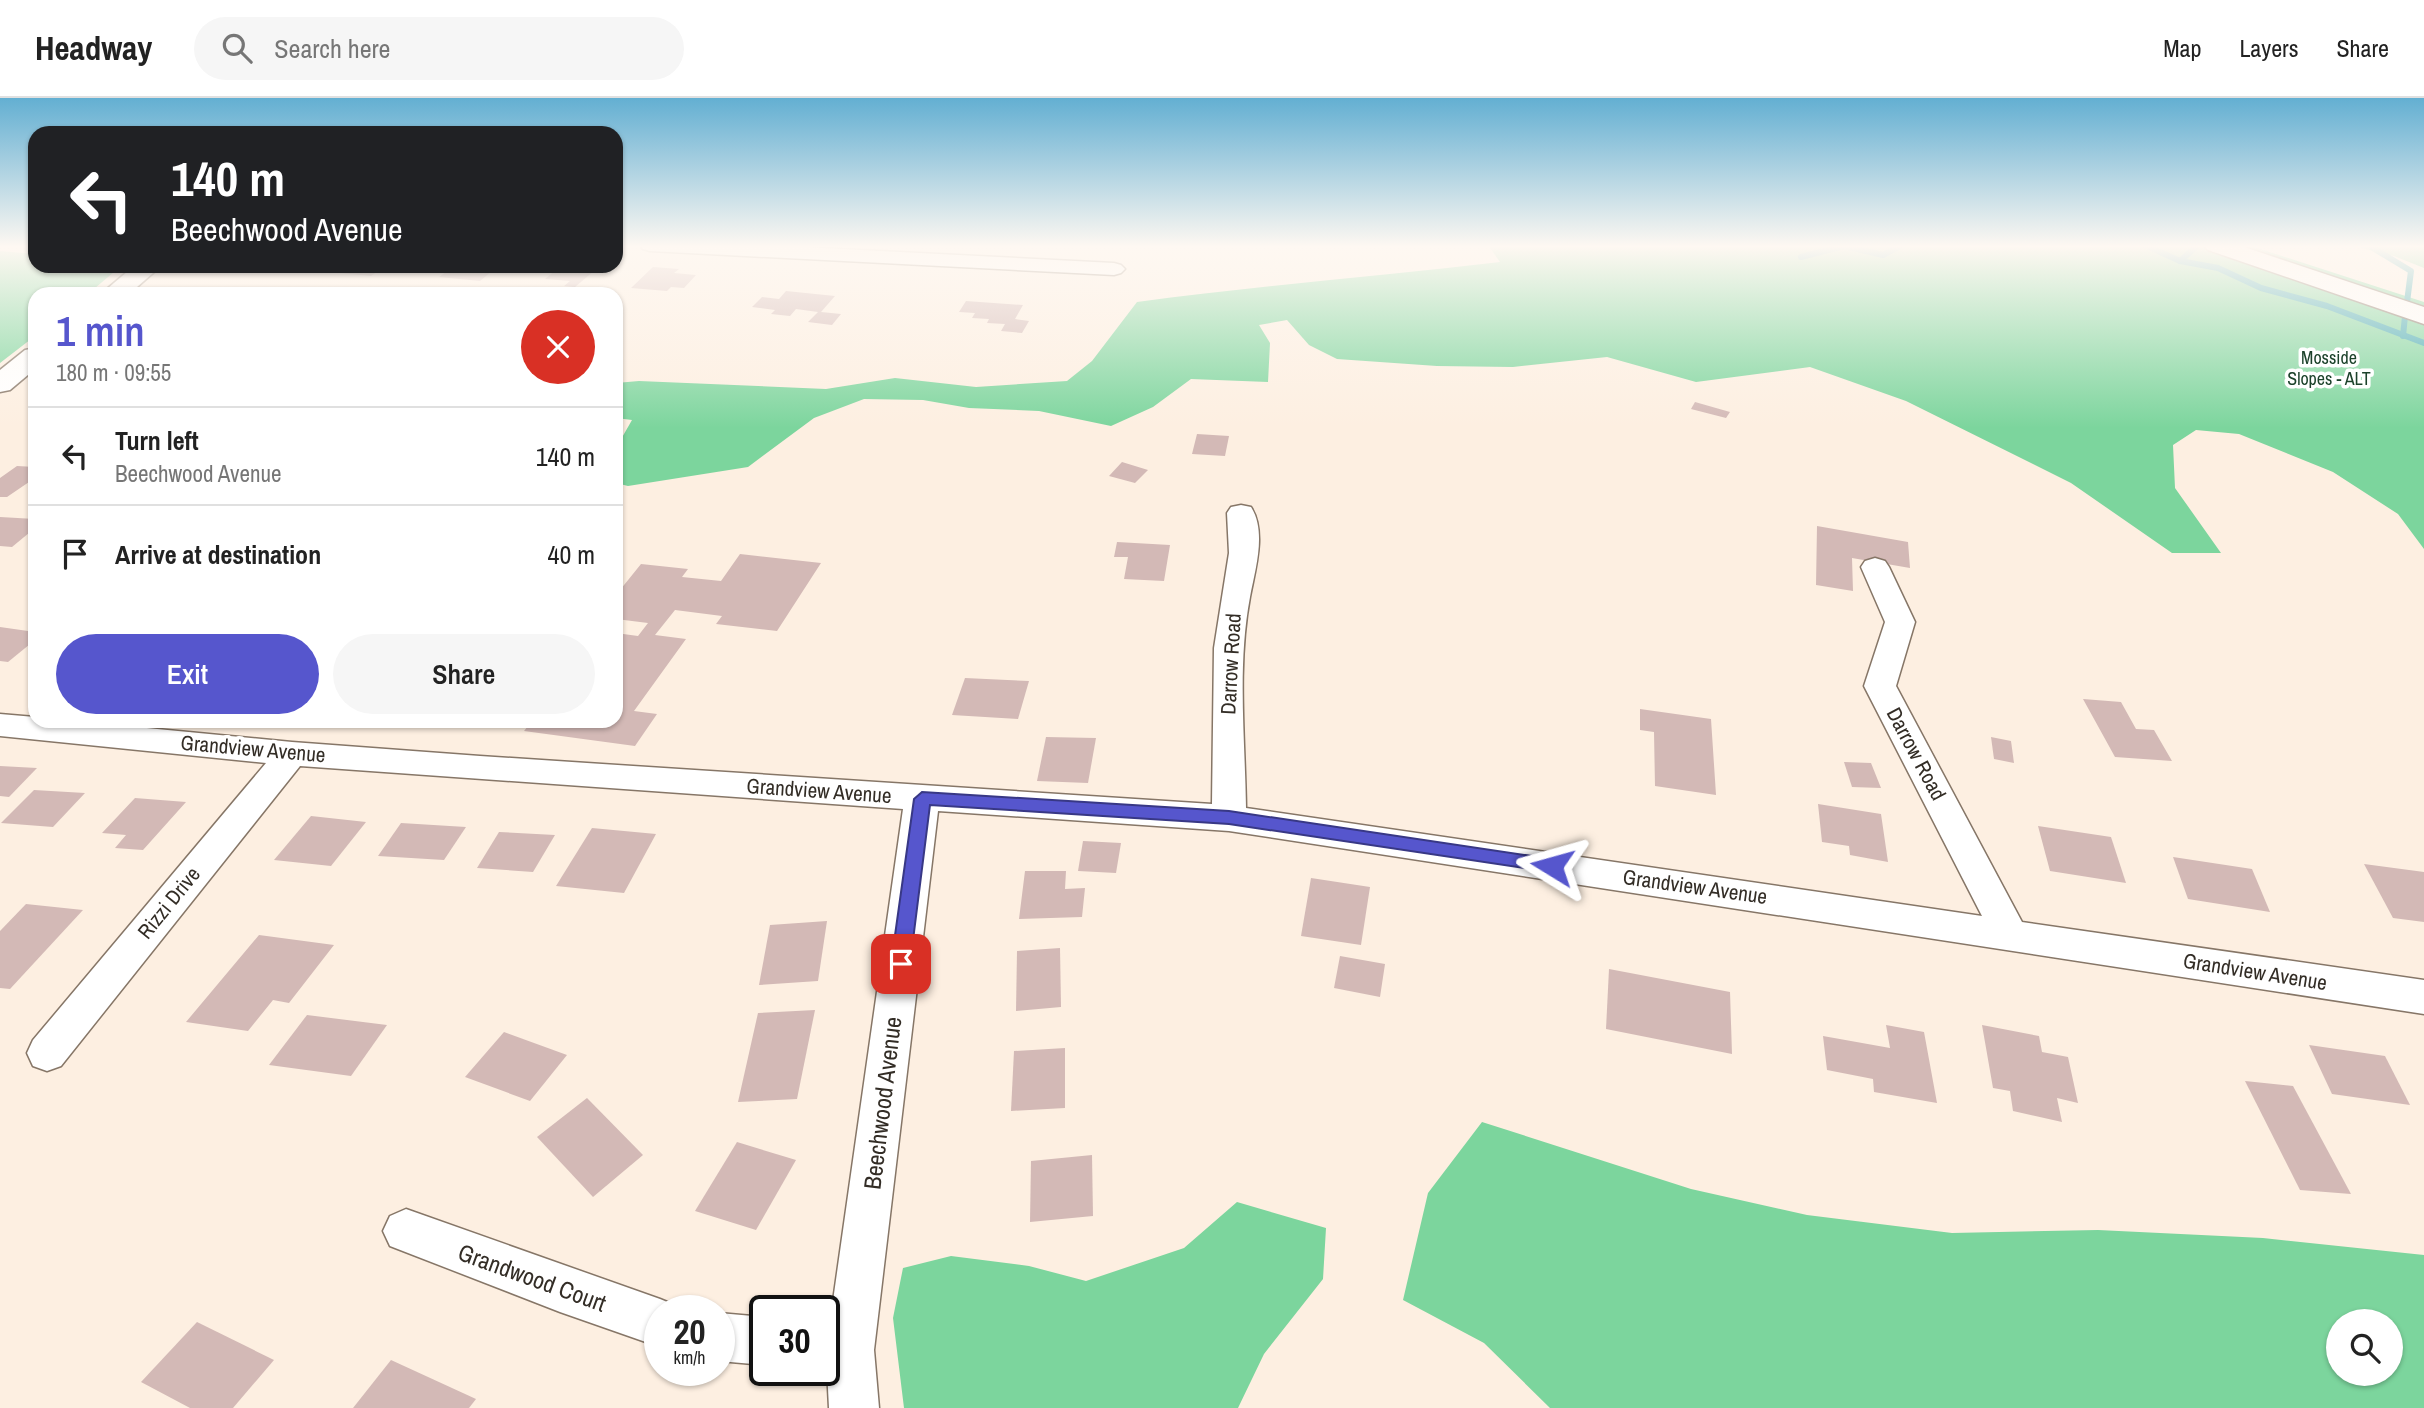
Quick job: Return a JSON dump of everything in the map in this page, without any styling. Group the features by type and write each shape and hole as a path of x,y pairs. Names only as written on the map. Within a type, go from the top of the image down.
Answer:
{"main road":[{"path":"2395,306 2424,316"},
{"path":"0,384 28,362"}],"street":[{"name":"Darrow Road","path":"1229,818 1228,674 1231,621 1245,532 1241,513"},
{"name":"Darrow Road","path":"1875,567 1900,622 1880,686 2010,934"},
{"name":"Grandview Avenue","path":"0,725 28,728"},
{"name":"Grandview Avenue","path":"30,728 292,754 1229,818 2424,997"},
{"name":"Rizzi Drive","path":"47,1053 292,754"},
{"name":"Beechwood Avenue","path":"840,1330 922,799"},
{"name":"Grandwood Court","path":"406,1231 644,1318"},
{"name":"Beechwood Avenue","path":"840,1359 854,1408"}],"green space":[{"path":"0,306 28,306 28,341 0,363"},
{"name":"Mosside Slopes - ALT","path":"1134,306 2424,306 2424,549 2398,514 2333,472 2239,434 2196,430 2173,445 2175,488 2221,553 2172,553 2071,483 1906,401 1810,367 1696,382 1607,357 1513,367 1437,366 1337,359 1309,345 1287,320 1259,325 1270,343 1268,382 1191,379 1153,407 1111,426 1039,411 969,408 923,400 864,399 814,418 748,467 623,485 623,436 632,420 623,419 623,382 826,389 895,378 976,387 1067,381 1092,361"},
{"path":"1482,1122 1691,1189 1807,1215 1952,1233 2098,1230 2263,1238 2424,1255 2424,1408 1550,1408 1484,1343 1403,1300 1428,1193"},
{"path":"1237,1202 1326,1228 1323,1279 1264,1354 1238,1408 904,1408 893,1318 903,1268 951,1256 1029,1266 1086,1281 1184,1248"}],"building":[{"path":"826,306 821,312 841,314 832,325 808,322 818,312 796,309 790,316 771,314 775,310 752,307"},
{"path":"963,306 1022,306 1015,319 1029,321 1022,333 1001,331 1005,324 987,323 989,319 972,318 975,313 959,312"},
{"path":"1695,402 1730,412 1726,418 1691,409"},
{"path":"1197,434 1229,436 1225,456 1192,454"},
{"path":"1122,462 1148,470 1135,483 1109,476"},
{"path":"17,466 28,467 28,483 7,497 0,497 0,478"},
{"path":"0,517 28,519 28,534 12,547 0,546"},
{"path":"1817,526 1908,542 1910,568 1852,558 1853,591 1816,585"},
{"path":"1117,542 1170,545 1164,581 1124,579 1128,557 1114,557"},
{"path":"740,554 821,563 777,631 716,624 722,616 675,610 655,635 686,639 634,711 657,714 635,746 524,731 526,728 623,728 623,634 638,636 648,623 623,620 623,586 641,564 688,569 682,577 721,581"},
{"path":"0,627 28,631 28,646 8,662 0,661"},
{"path":"965,678 1029,681 1018,719 952,715"},
{"path":"2083,699 2121,702 2136,729 2154,730 2172,761 2115,757"},
{"path":"1640,709 1711,719 1716,795 1655,786 1654,732 1640,730"},
{"path":"1046,737 1096,738 1088,783 1037,781"},
{"path":"1991,737 2011,741 2014,763 1994,759"},
{"path":"1844,762 1871,763 1881,788 1852,787"},
{"path":"0,766 37,768 9,797 0,796"},
{"path":"34,790 85,793 53,827 1,823"},
{"path":"135,798 186,802 143,850 115,848 126,835 102,833"},
{"path":"1818,804 1881,814 1888,862 1850,855 1849,846 1822,842"},
{"path":"311,816 366,822 331,866 274,860"},
{"path":"401,823 466,827 444,860 378,856"},
{"path":"2038,826 2111,837 2126,883 2050,871"},
{"path":"592,828 656,834 624,893 556,886"},
{"path":"499,832 555,835 533,872 477,868"},
{"path":"1083,841 1121,843 1116,873 1078,871"},
{"path":"2173,857 2252,869 2270,912 2188,899"},
{"path":"2364,864 2424,872 2424,922 2393,918"},
{"path":"1025,871 1066,871 1065,889 1085,888 1082,917 1019,919"},
{"path":"1311,878 1370,887 1361,945 1301,936"},
{"path":"26,904 83,910 10,989 0,988 0,931"},
{"path":"827,921 818,981 759,985 770,925"},
{"path":"259,935 334,945 289,1003 273,1000 248,1031 186,1022"},
{"path":"1060,948 1061,1007 1016,1011 1017,951"},
{"path":"1340,956 1385,964 1380,997 1334,988"},
{"path":"1609,969 1730,992 1732,1054 1606,1029"},
{"path":"815,1010 797,1099 738,1102 758,1013"},
{"path":"307,1015 387,1025 351,1076 269,1065"},
{"path":"1886,1025 1924,1032 1937,1103 1874,1092 1873,1079 1827,1070 1823,1036 1890,1048"},
{"path":"1982,1025 2039,1036 2042,1052 2068,1057 2078,1103 2057,1098 2062,1122 2013,1111 2010,1091 1993,1088"},
{"path":"504,1032 567,1055 530,1101 465,1077"},
{"path":"2309,1045 2385,1056 2410,1105 2332,1094"},
{"path":"1065,1048 1065,1108 1011,1111 1014,1051"},
{"path":"2245,1081 2293,1086 2351,1194 2300,1190"},
{"path":"587,1098 643,1155 593,1197 537,1137"},
{"path":"737,1142 796,1160 756,1230 695,1211"},
{"path":"1092,1155 1093,1216 1030,1222 1031,1161"},
{"path":"197,1322 274,1360 233,1408 190,1408 141,1382"},
{"path":"391,1360 476,1399 469,1408 353,1408"}],"waterway":[{"path":"2327,306 2403,335"},
{"path":"2403,335 2405,316"},
{"path":"2403,335 2424,343"}],"route":[{"path":"901,964 922,799 1229,818 1552,866"}]}
